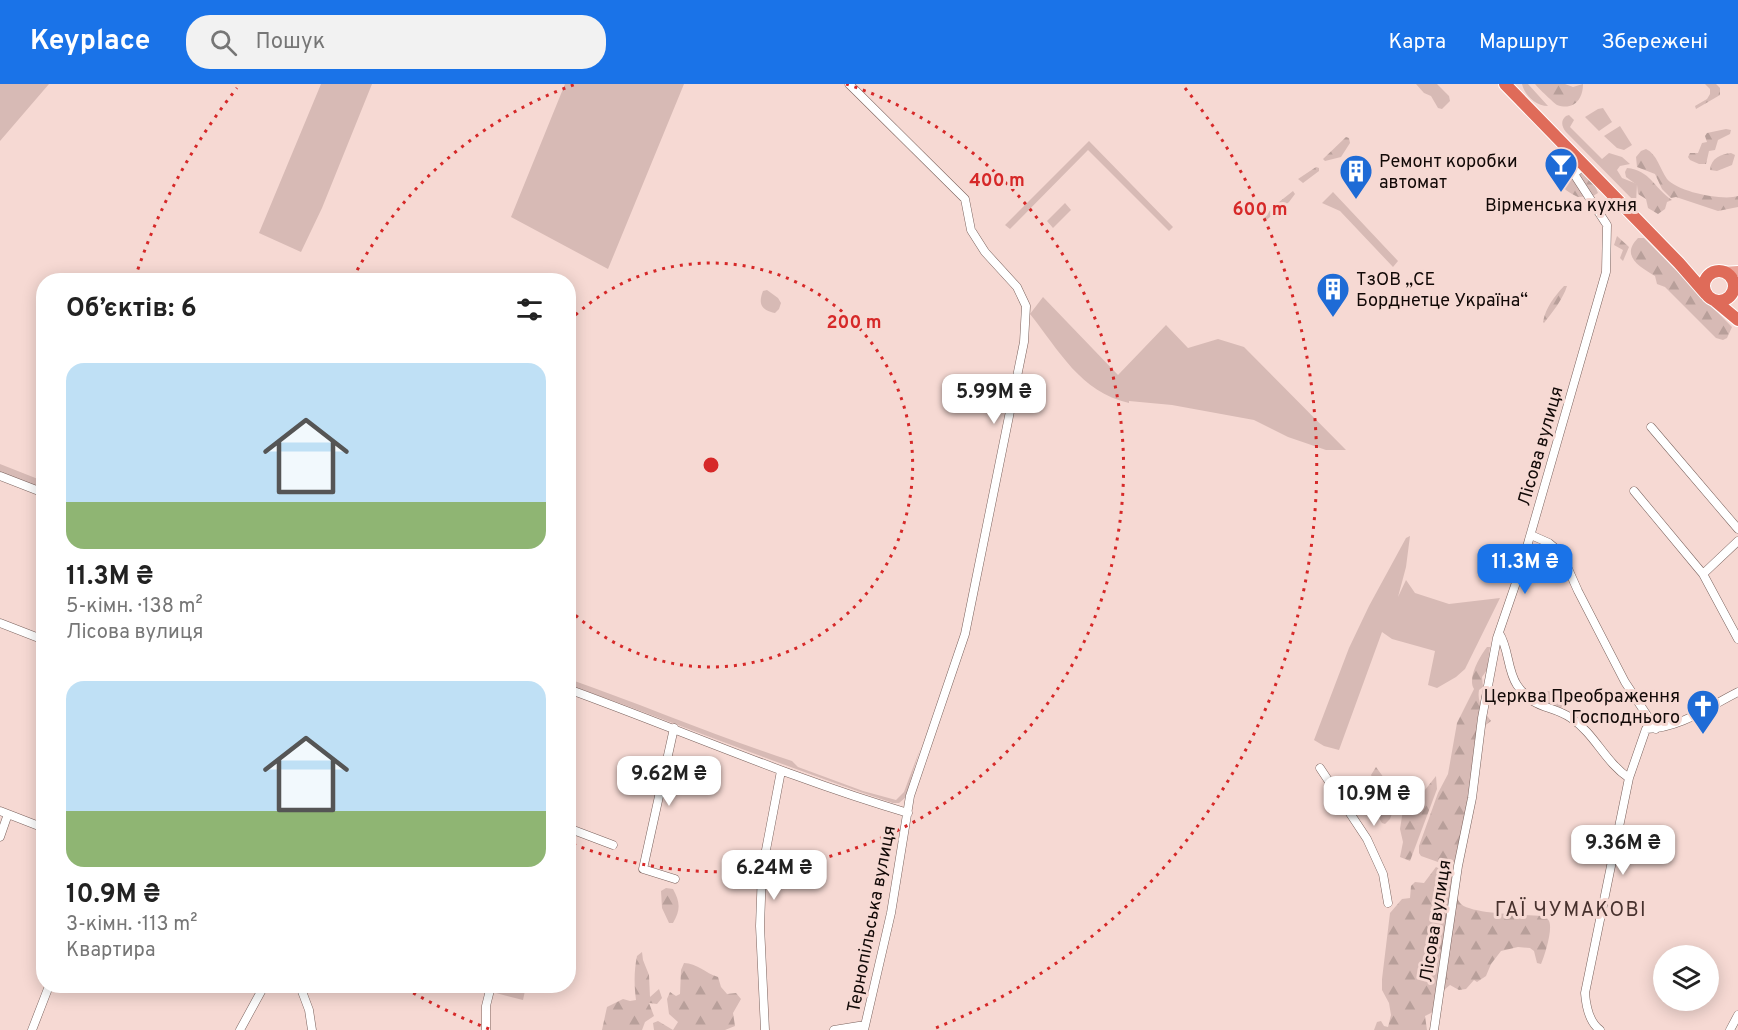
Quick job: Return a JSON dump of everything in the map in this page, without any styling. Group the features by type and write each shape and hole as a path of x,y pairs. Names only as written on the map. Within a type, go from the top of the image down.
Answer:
{"highway":[{"path":"1504,84 1710,297 1738,320"},
{"path":"1679,263 1695,269 1720,272 1733,280 1738,320"},
{"path":"1720,272 1708,276 1706,280 1704,285 1710,297 1722,301 1735,289"}],"main road":[{"path":"1720,272 1738,271"}],"street":[{"name":"Тернопільська вулиця","path":"849,84 965,199 971,230 985,252 1017,287 1026,306 1024,342 964,634 910,796 891,913 865,1028"},
{"name":"Лісова вулиця","path":"1434,1030 1458,866 1475,778 1482,718 1499,633 1531,535 1606,272 1607,225 1574,174 1584,165"},
{"path":"1652,427 1738,529"},
{"path":"0,476 36,490"},
{"path":"1634,491 1703,573 1738,639"},
{"path":"1531,535 1549,543 1561,553 1625,682 1656,729"},
{"path":"1703,573 1738,541"},
{"path":"0,623 36,636"},
{"path":"1499,633 1515,682 1528,699 1537,705 1571,718 1592,737 1616,769 1629,778"},
{"path":"576,692 781,771 908,813"},
{"path":"1600,1030 1591,1021 1586,993 1629,778 1646,729 1667,727 1690,719 1738,692"},
{"path":"674,728 643,869 675,879"},
{"path":"1320,768 1367,839 1383,874 1388,903"},
{"path":"765,1030 760,926 762,871 781,771"},
{"path":"0,837 4,813 36,825"},
{"path":"576,831 613,845"},
{"path":"32,1030 46,993"},
{"path":"240,1030 260,993"},
{"path":"303,993 309,1010 312,1030"},
{"path":"486,1030 486,1006 489,993"},
{"path":"1730,1030 1738,1015"},
{"path":"834,1030 865,1028"}],"green space":[{"path":"0,84 49,84 0,141"},
{"path":"321,84 372,84 322,208 301,252 259,233"},
{"path":"565,84 684,84 608,269 511,217"},
{"path":"1416,84 1437,84 1449,96 1450,101 1442,109 1438,108 1431,96 1424,93"},
{"path":"1522,84 1528,84 1548,106 1532,99"},
{"path":"1535,84 1565,84 1573,87 1583,84 1579,99 1573,105 1563,106 1555,104"},
{"path":"1705,84 1716,84 1720,88 1720,95 1696,109 1695,106 1707,99 1710,94 1710,89"},
{"path":"1603,108 1612,122 1599,131 1585,117"},
{"path":"1569,115 1574,120 1570,127 1602,159 1609,153 1622,157 1630,164 1620,166 1617,170 1622,178 1637,184 1636,203 1566,132 1562,122"},
{"path":"1620,126 1632,145 1624,150 1617,148 1604,136"},
{"path":"1731,130 1730,134 1718,140 1715,150 1709,151 1706,164 1690,160 1688,157 1690,153 1698,153 1702,143 1707,142 1705,136 1707,133"},
{"path":"1346,137 1349,138 1350,143 1341,157 1325,161 1323,159"},
{"path":"1089,141 1173,227 1169,231 1088,150 1010,229 1005,225"},
{"path":"1646,149 1653,154 1667,179 1673,184 1701,194 1722,197 1738,196 1738,207 1718,211 1676,197 1671,198 1662,189 1655,174 1637,167 1636,157"},
{"path":"1731,153 1735,155 1732,165 1717,171 1710,170 1712,162 1717,157"},
{"path":"1316,167 1319,171 1303,183 1298,179"},
{"path":"1627,168 1635,169 1647,176 1672,200 1667,202 1665,209 1658,214 1648,208 1646,199 1638,194 1637,185 1626,177"},
{"path":"1581,171 1595,186 1598,193 1593,196 1578,197 1562,186 1559,181 1570,172"},
{"path":"1293,191 1295,194 1289,202 1265,221 1263,219 1274,206"},
{"path":"1333,192 1398,261 1393,267 1340,211 1322,203"},
{"path":"1065,203 1071,210 1053,228 1047,221"},
{"path":"1617,236 1629,247 1623,261 1620,258 1623,250 1614,245"},
{"path":"1638,238 1644,238 1732,327 1727,338 1723,340 1716,338 1665,287 1657,284 1655,276 1638,265 1631,250"},
{"path":"1564,286 1567,286 1563,296 1544,323 1548,307"},
{"path":"767,290 781,303 775,313 762,306 763,291"},
{"path":"1043,297 1118,375 1166,325 1188,348 1218,339 1244,347 1346,450 1326,450 1288,437 1254,420 1172,405 1129,401 1129,403 1097,390 1072,368 1030,314"},
{"path":"0,464 36,478 36,486 0,472"},
{"path":"1410,536 1406,567 1398,597 1406,580 1415,593 1449,604 1500,598 1465,669 1437,688 1428,685 1435,651 1392,639 1382,632 1339,750 1324,746 1314,740 1349,648 1406,538"},
{"path":"1487,647 1490,647 1487,670 1482,677 1483,687 1479,690 1479,699 1491,721 1479,730 1481,746 1456,862 1438,862 1421,856 1419,846 1438,793 1448,774 1457,723 1474,689 1473,673"},
{"path":"576,682 792,761 798,767 863,791 896,800 904,792 920,749 905,798 899,803 893,803 576,688"},
{"path":"1540,690 1564,693 1565,706 1556,710 1539,703 1536,697"},
{"path":"1376,767 1384,778 1416,806 1419,805 1421,795 1436,776 1437,789 1410,861 1400,857 1403,842 1400,829 1403,810 1393,801 1388,790 1388,802 1393,811 1390,819 1385,824 1382,823 1363,791 1361,783 1363,782 1373,790 1378,789 1371,775"},
{"path":"1436,867 1444,871 1449,870 1454,876 1455,893 1465,907 1485,912 1541,916 1548,919 1549,936 1543,960 1541,964 1537,963 1534,951 1530,948 1518,947 1501,951 1491,964 1486,976 1477,982 1474,980 1466,989 1459,990 1450,985 1444,990 1441,1008 1425,1016 1427,1030 1374,1030 1377,1022 1381,1021 1384,1026 1388,1027 1391,1015 1389,1003 1382,990 1390,913 1402,899 1410,898 1411,886 1415,882 1424,883"},
{"path":"666,888 673,889 678,902 678,910 673,923 669,923 662,908 661,891"},
{"path":"642,952 649,975 650,997 659,989 662,998 657,1004 649,1003 654,1016 645,1022 642,1030 602,1030 607,1007 623,999 636,1000 635,967 637,956"},
{"path":"684,963 718,977 721,987 727,994 736,993 741,999 733,1013 735,1026 725,1030 673,1030 678,1022 669,1014 667,999 670,992 676,996 680,994 681,970"},
{"path":"496,993 524,993 523,1000"},
{"path":"658,1021 673,1030 654,1030 653,1023"}],"place":[{"name":"Вірменська кухня","path":"1561,193"},
{"name":"Ремонт коробки автомат","path":"1356,200"},
{"name":"ТзОВ „СЕ Борднетце Україна“","path":"1333,318"},
{"name":"Церква Преображення Господнього","path":"1703,735"}],"district":[{"name":"ГАЇ ЧУМАКОВІ","path":"1571,909"}]}
